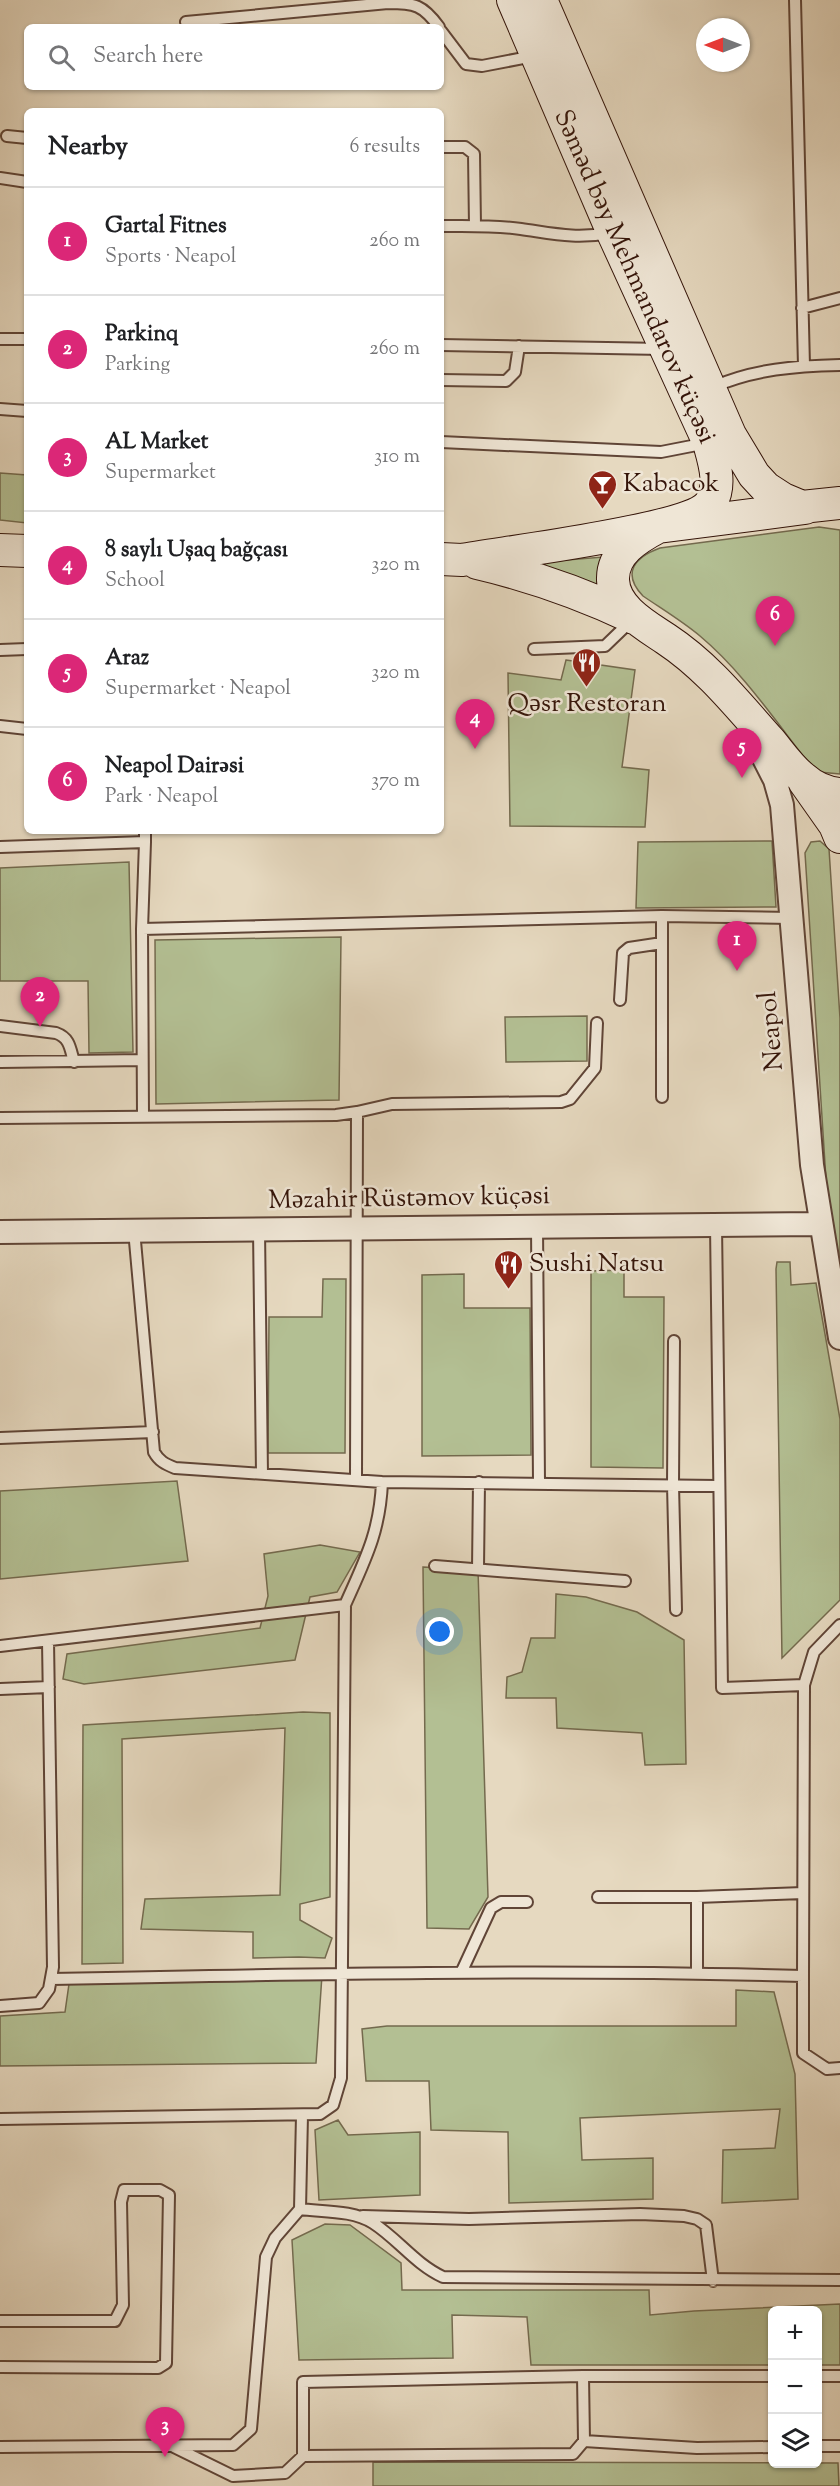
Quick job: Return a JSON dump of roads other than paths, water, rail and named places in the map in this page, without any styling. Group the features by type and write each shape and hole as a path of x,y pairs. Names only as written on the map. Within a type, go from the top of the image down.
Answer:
{"main road":[{"name":"Səməd bəy Mehmandarov küçəsi","path":"513,0 613,233 709,442 716,472 716,490 709,505 696,513 658,527"},
{"name":"Səməd bəy Mehmandarov küçəsi","path":"541,0 730,435 754,475 766,488 802,507 840,520"},
{"path":"452,559 658,527 840,503"},
{"path":"635,618 616,591 613,579 617,560 637,538 658,527"},
{"path":"0,550 24,551"},
{"path":"452,559 527,574 565,587 635,618 676,646 702,667 728,694 802,778 835,825 840,837"},
{"path":"802,778 830,793 840,794"}],"street":[{"name":"Neapol","path":"728,694 762,751 775,780 782,805 812,1166 819,1224 840,1338"},
{"name":"Məzahir Rüstəmov küçəsi","path":"0,1232 819,1224"}],"lane":[{"path":"795,0 804,366"},
{"path":"186,22 388,3 410,3 425,9 436,24"},
{"path":"444,35 466,64 483,66 537,56"},
{"path":"7,136 24,138"},
{"path":"444,147 465,147 474,154 475,225"},
{"path":"0,178 24,182"},
{"path":"444,226 475,225 585,237 613,233"},
{"path":"802,308 840,298"},
{"path":"0,339 24,339"},
{"path":"444,345 666,349"},
{"path":"444,380 506,381 515,372 519,346"},
{"path":"710,388 751,373 804,366 840,365"},
{"path":"0,409 24,411"},
{"path":"444,442 661,452 709,442"},
{"path":"534,649 605,646 635,618"},
{"path":"0,650 24,649"},
{"path":"0,726 24,729"},
{"path":"0,847 145,837 142,929 143,1115"},
{"path":"662,1097 663,916"},
{"path":"142,929 663,916 790,918"},
{"path":"620,1000 623,953 629,948 663,943"},
{"path":"0,1118 336,1115 392,1104 561,1102 570,1099 595,1068 597,1023"},
{"path":"0,1026 64,1036 68,1040 74,1062"},
{"path":"0,1062 142,1060"},
{"path":"356,1480 357,1112"},
{"path":"716,1225 722,1688 804,1685"},
{"path":"537,1226 539,1482"},
{"path":"259,1229 262,1474"},
{"path":"134,1230 154,1452 158,1460 175,1468 382,1482 539,1482 718,1486"},
{"path":"674,1341 673,1485 676,1610"},
{"path":"0,1438 153,1432"},
{"path":"0,2119 302,2115 320,2114 333,2105 341,2078 345,1605 375,1536 381,1508 382,1482"},
{"path":"478,1569 479,1482"},
{"path":"435,1566 625,1581"},
{"path":"0,1647 345,1605"},
{"path":"840,1625 814,1652 804,1685 803,1893 803,2053 827,2069 840,2068"},
{"path":"0,2006 39,2003 49,1989 53,1967 48,1641"},
{"path":"0,1689 48,1687"},
{"path":"598,1897 697,1897 803,1893"},
{"path":"697,1897 697,1973"},
{"path":"461,1973 490,1908 501,1902 527,1902"},
{"path":"51,1979 461,1973 697,1973 803,1976"},
{"path":"0,2448 233,2445 251,2429 266,2257 275,2238 300,2209 302,2115"},
{"path":"0,2321 115,2321 123,2305 121,2202 124,2190 160,2190 169,2195 166,2363 158,2368 0,2367"},
{"path":"300,2209 357,2216 469,2219 640,2214 684,2216 697,2219 706,2225 713,2281"},
{"path":"357,2216 373,2223 428,2270 443,2277 713,2281 840,2280"},
{"path":"169,2445 233,2475 285,2473 303,2456 573,2454 584,2441 583,2376"},
{"path":"303,2456 303,2382 583,2376 768,2376"},
{"path":"822,2376 840,2376"},
{"path":"584,2441 697,2448 768,2447"},
{"path":"822,2446 840,2446"}],"place":[{"name":"Kabacok","path":"602,510"},
{"name":"Neapol Dairəsi","path":"775,646"},
{"name":"Qəsr Restoran","path":"587,688"},
{"name":"8 saylı Uşaq bağçası","path":"475,749"},
{"name":"Araz","path":"742,778"},
{"name":"Gartal Fitnes","path":"737,971"},
{"name":"Parkinq","path":"40,1027"},
{"name":"Sushi Natsu","path":"508,1290"},
{"name":"AL Market","path":"165,2457"}]}
